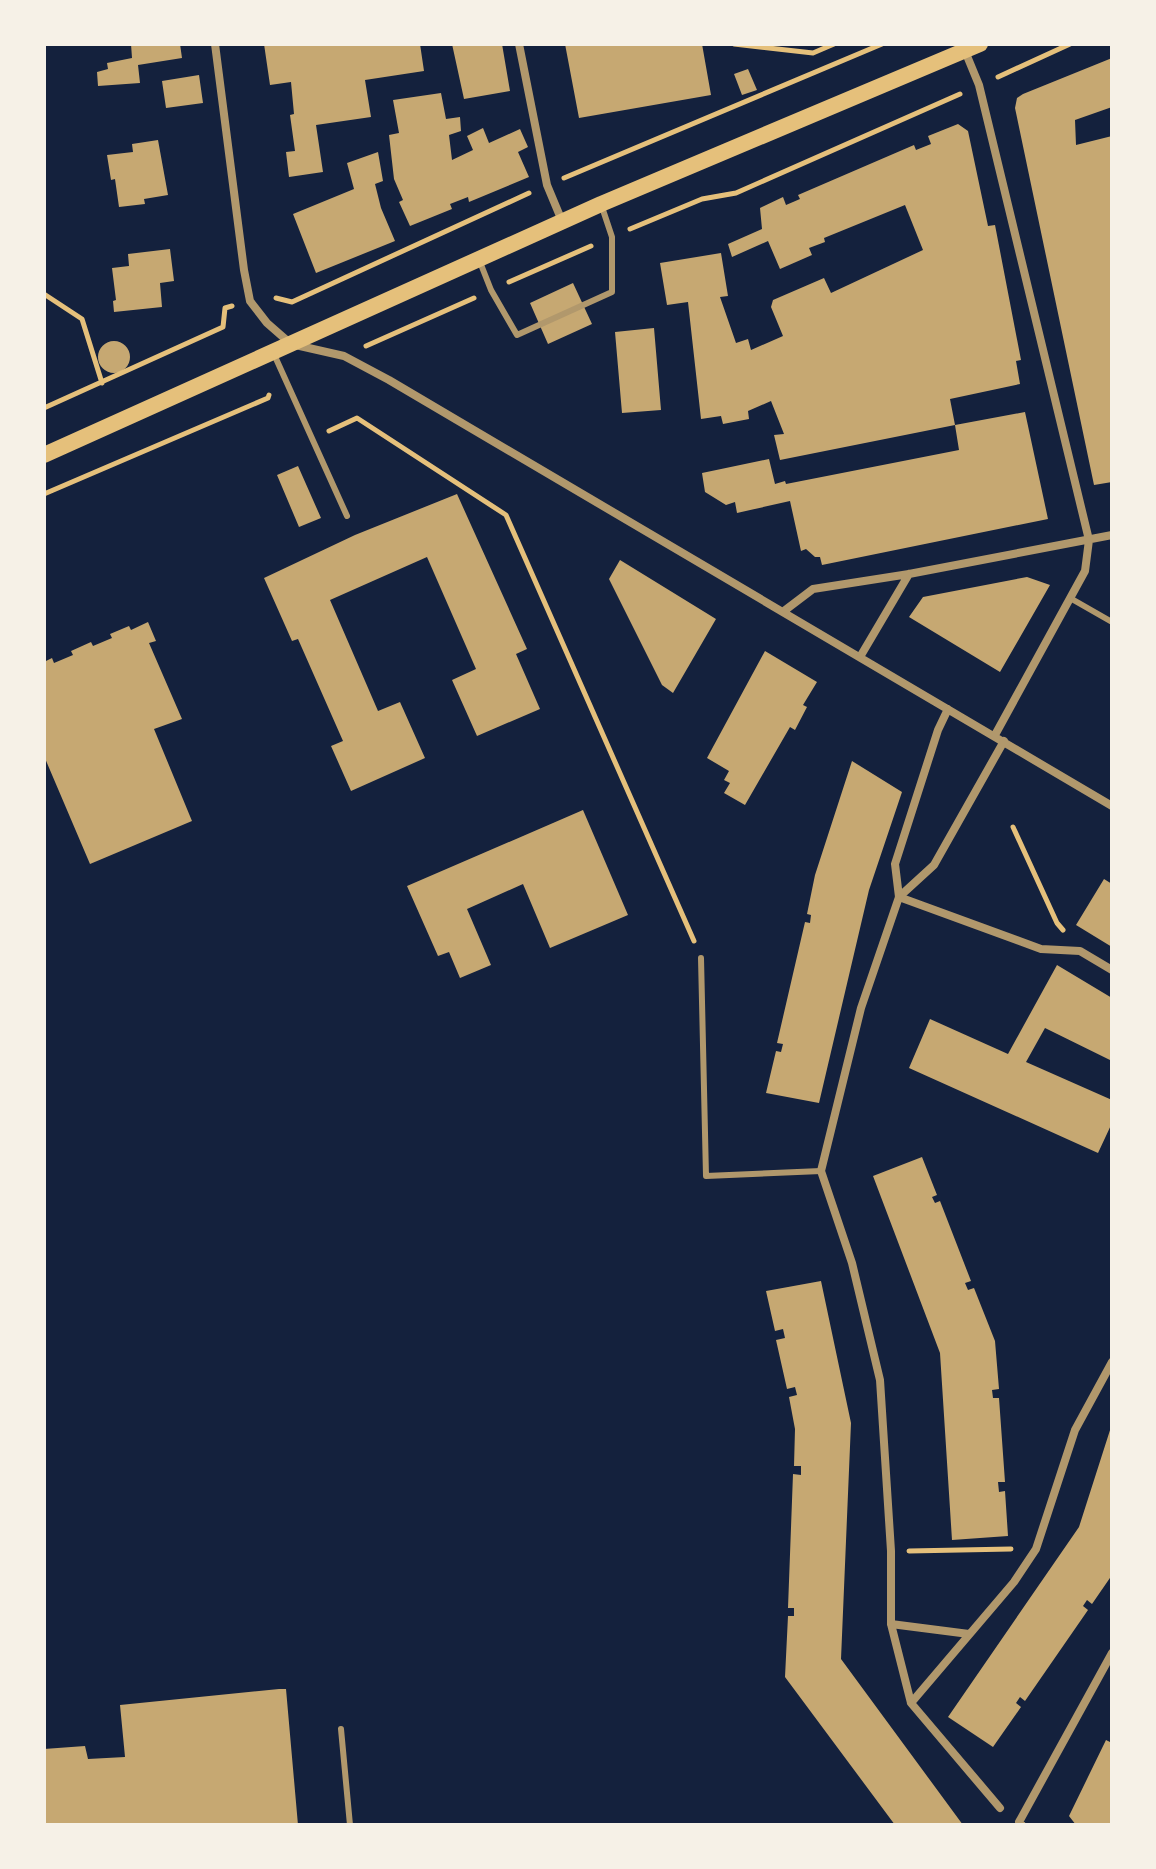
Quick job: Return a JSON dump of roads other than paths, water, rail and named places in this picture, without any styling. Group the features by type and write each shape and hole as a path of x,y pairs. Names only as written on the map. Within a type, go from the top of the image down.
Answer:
{"main road":[{"path":"44,455 601,204 972,47"}],"street":[{"path":"215,44 250,301 267,323 291,344 344,356 389,380 1112,806"},
{"path":"519,44 547,185 562,222"},
{"path":"972,47 1089,540 1085,571 995,735"},
{"path":"784,611 813,589 1112,535"},
{"path":"860,657 909,574"},
{"path":"948,709 938,730 895,864 899,897 861,1008 821,1171 852,1263 880,1380 891,1551 891,1624 911,1703 1000,1808"},
{"path":"899,897 934,865 1004,741"},
{"path":"899,897 1041,949 1080,951 1112,970"},
{"path":"911,1703 1014,1582 1036,1549 1075,1430 1112,1362"},
{"path":"891,1624 969,1634"},
{"path":"1020,1824 1112,1653"}],"lane":[{"path":"478,259 491,290 517,335 612,292 612,237 601,204"},
{"path":"273,352 347,516"},
{"path":"1070,598 1112,622"},
{"path":"701,958 706,1176 821,1171"},
{"path":"341,1729 350,1825"}]}
